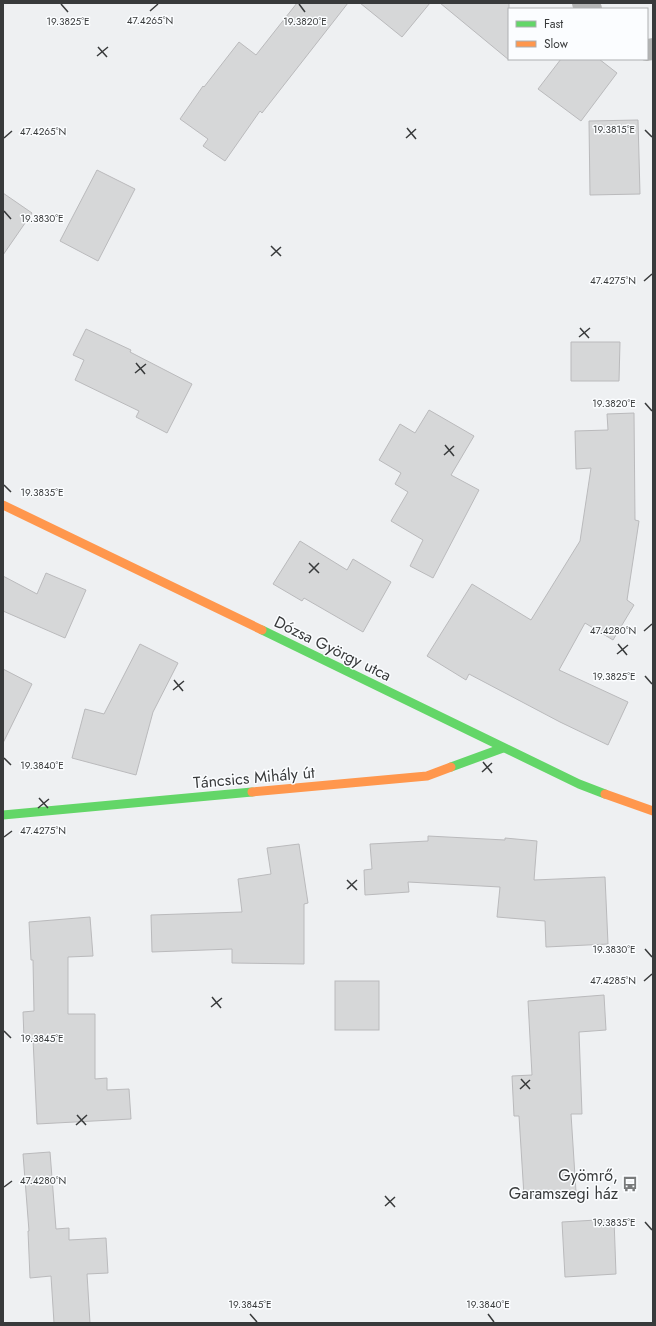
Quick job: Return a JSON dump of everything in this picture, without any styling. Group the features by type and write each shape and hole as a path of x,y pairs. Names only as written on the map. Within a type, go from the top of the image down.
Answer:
{"main road":[{"name":"Dózsa György utca","path":"3,504 579,784 653,811"},
{"name":"Táncsics Mihály út","path":"3,815 427,776 503,748"}],"building":[{"path":"297,3 348,3 262,113 260,111 225,161 203,146 208,139 180,119 203,86 204,87 239,42 256,55"},
{"path":"360,3 430,3 402,37"},
{"path":"440,3 509,3 508,59"},
{"path":"560,60 600,60 617,73 581,121 538,89"},
{"path":"638,120 640,194 590,195 589,121"},
{"path":"97,170 135,189 98,261 60,241"},
{"path":"3,193 32,213 3,255"},
{"path":"86,329 131,350 130,352 192,384 167,433 136,417 139,411 75,380 84,360 73,355"},
{"path":"571,342 620,342 619,381 571,381"},
{"path":"429,410 474,436 451,475 479,490 433,578 410,566 423,540 391,521 408,492 395,484 401,473 379,460 400,424 415,433"},
{"path":"634,413 635,520 639,521 627,600 634,605 613,640 585,623 559,670 628,702 608,745 560,722 469,674 466,680 427,656 472,584 531,620 580,541 591,468 576,469 575,431 608,430 607,414"},
{"path":"300,541 347,570 353,559 391,582 363,632 304,598 302,601 273,584"},
{"path":"46,573 86,590 65,638 3,611 3,576 37,594"},
{"path":"140,644 178,663 153,712 136,775 72,758 85,709 104,714"},
{"path":"3,669 32,684 3,743"},
{"path":"428,836 505,840 505,838 537,841 534,880 605,877 608,944 546,947 545,921 497,917 500,887 408,882 409,892 365,895 364,870 372,869 370,844 428,841"},
{"path":"299,844 308,903 304,904 304,964 232,963 232,949 152,952 151,915 242,912 238,879 271,874 267,848"},
{"path":"90,917 93,956 68,957 68,1014 95,1014 95,1079 107,1078 107,1090 129,1089 131,1119 37,1124 33,1039 24,1039 23,1012 34,1011 33,960 31,960 29,922"},
{"path":"335,981 379,981 379,1030 335,1030"},
{"path":"604,995 606,1030 579,1032 582,1114 571,1114 576,1192 524,1196 519,1116 514,1116 512,1076 532,1075 528,1001"},
{"path":"50,1152 56,1229 69,1228 69,1240 106,1238 108,1273 87,1274 90,1323 54,1323 51,1276 30,1278 29,1231 23,1154"},
{"path":"614,1219 616,1274 565,1277 562,1222"}],"traffic: fast":[{"path":"262,630 579,784 605,794"},
{"path":"451,767 503,748"},
{"path":"3,815 252,792"}],"traffic: slow":[{"path":"3,505 262,630"},
{"path":"252,792 427,776 451,767"},
{"path":"605,794 653,811"}],"place":[{"name":"Gyömrő, Garamszegi ház","path":"630,1184"}]}
